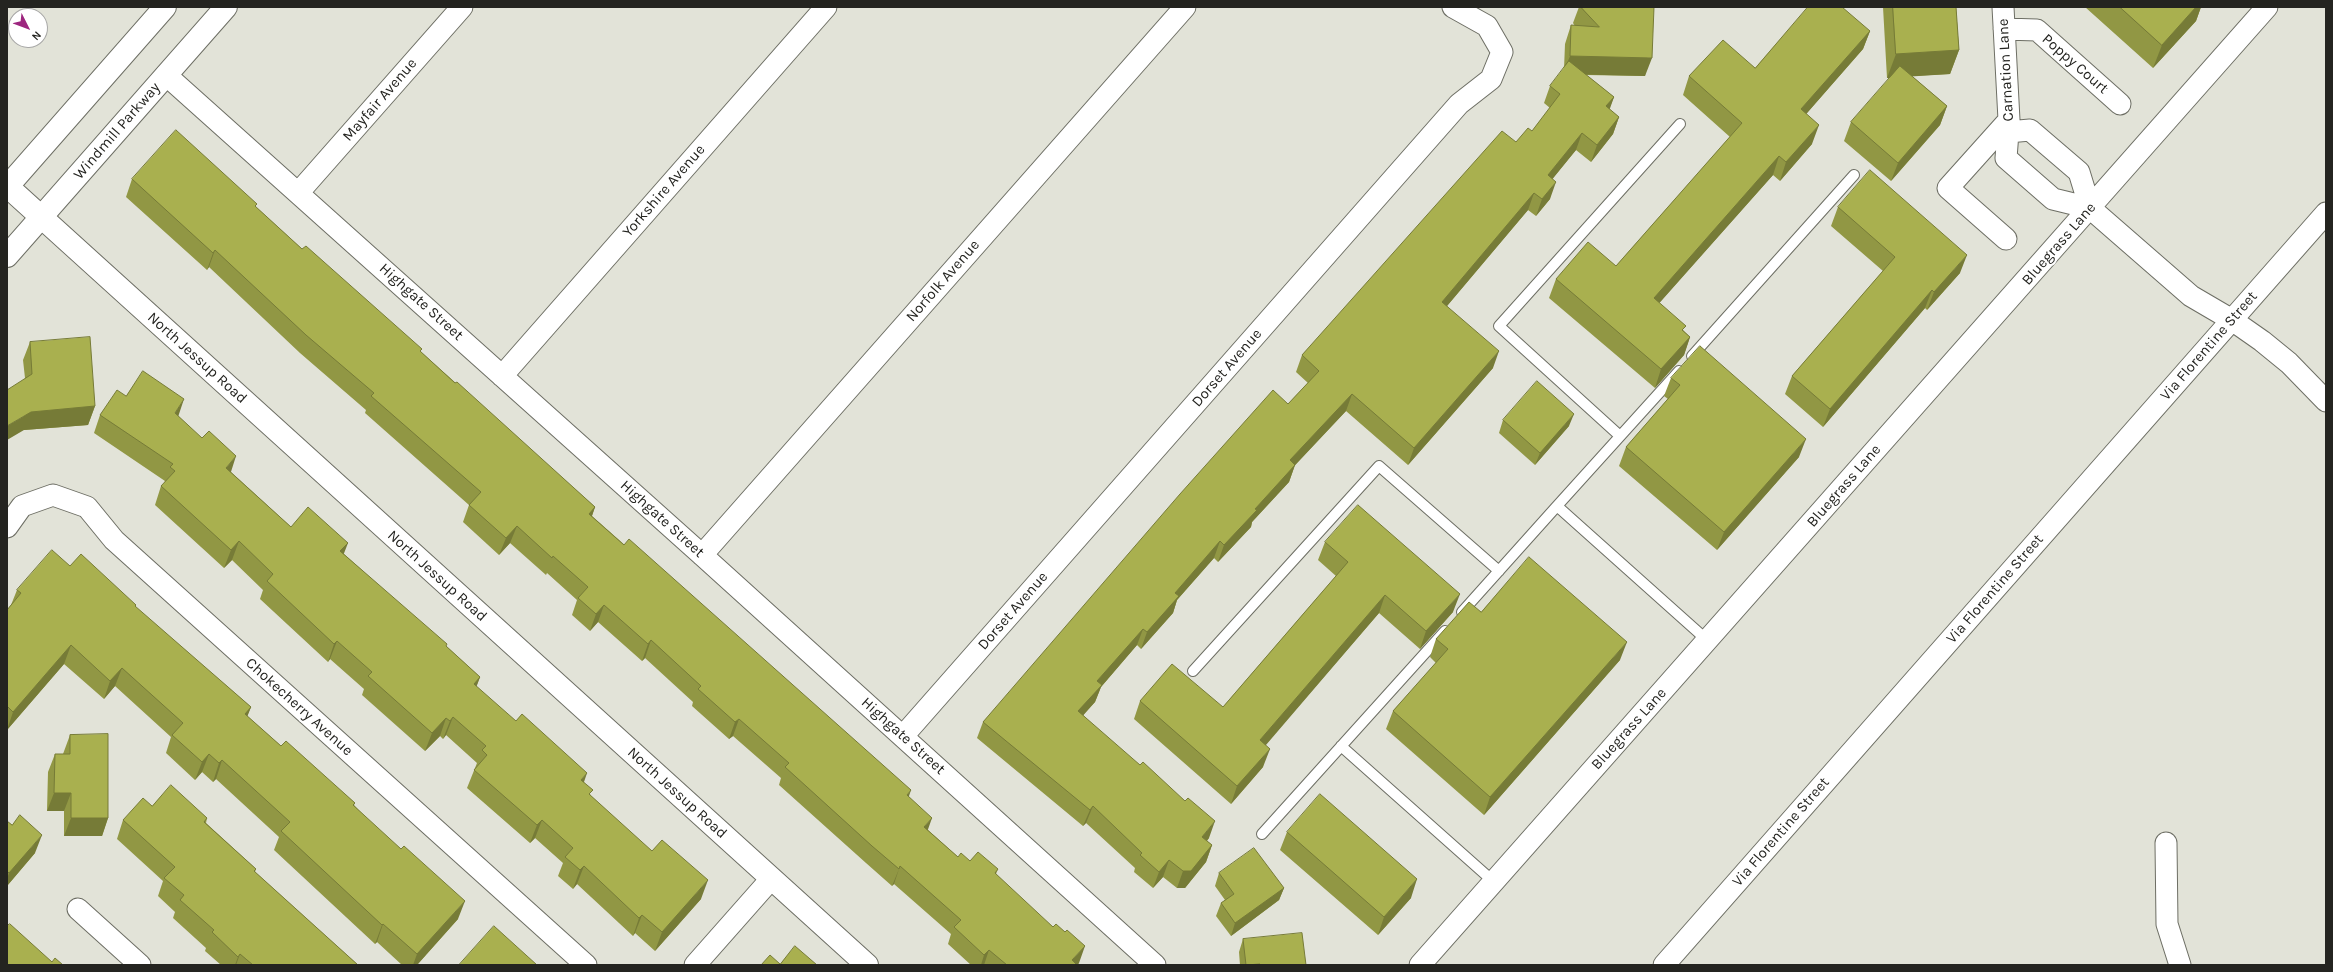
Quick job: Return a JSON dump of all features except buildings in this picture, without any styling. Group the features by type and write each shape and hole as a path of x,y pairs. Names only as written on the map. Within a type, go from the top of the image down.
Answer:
{"street":[{"path":"7,186 165,7"},
{"name":"Windmill Parkway","path":"7,256 226,7"},
{"name":"Mayfair Avenue","path":"299,192 462,7"},
{"name":"Yorkshire Avenue","path":"502,376 826,7"},
{"name":"Norfolk Avenue","path":"702,554 1185,7"},
{"name":"Dorset Avenue","path":"903,736 1460,104 1491,79 1502,52 1487,26 1453,7"},
{"name":"Carnation Lane","path":"2003,7 2009,126 2006,158 2053,199 2090,208"},
{"name":"Bluegrass Lane","path":"1420,965 2267,7"},
{"name":"Poppy Court","path":"2004,29 2037,30 2120,104"},
{"name":"Highgate Street","path":"166,75 299,192 502,376 702,554 1155,965"},
{"path":"2006,239 1948,188 2009,126"},
{"name":"Carnation Lane","path":"2009,126 2030,130 2079,172 2090,208"},
{"name":"North Jessup Road","path":"7,186 867,965"},
{"path":"2090,208 2191,296 2232,320 2289,363 2326,401"},
{"name":"Via Florentine Street","path":"1664,965 2326,213"},
{"name":"Chokecherry Avenue","path":"7,527 22,506 53,495 87,506 114,540 586,965"},
{"path":"2166,843 2167,924 2180,965"},
{"path":"695,965 771,879"},
{"path":"78,909 140,965"}],"lane":[{"path":"1620,436 1499,326 1680,124"},
{"path":"1262,834 1854,175"},
{"path":"1193,671 1379,466 1499,571"},
{"path":"1557,506 1708,640"},
{"path":"1341,746 1494,882"}]}
